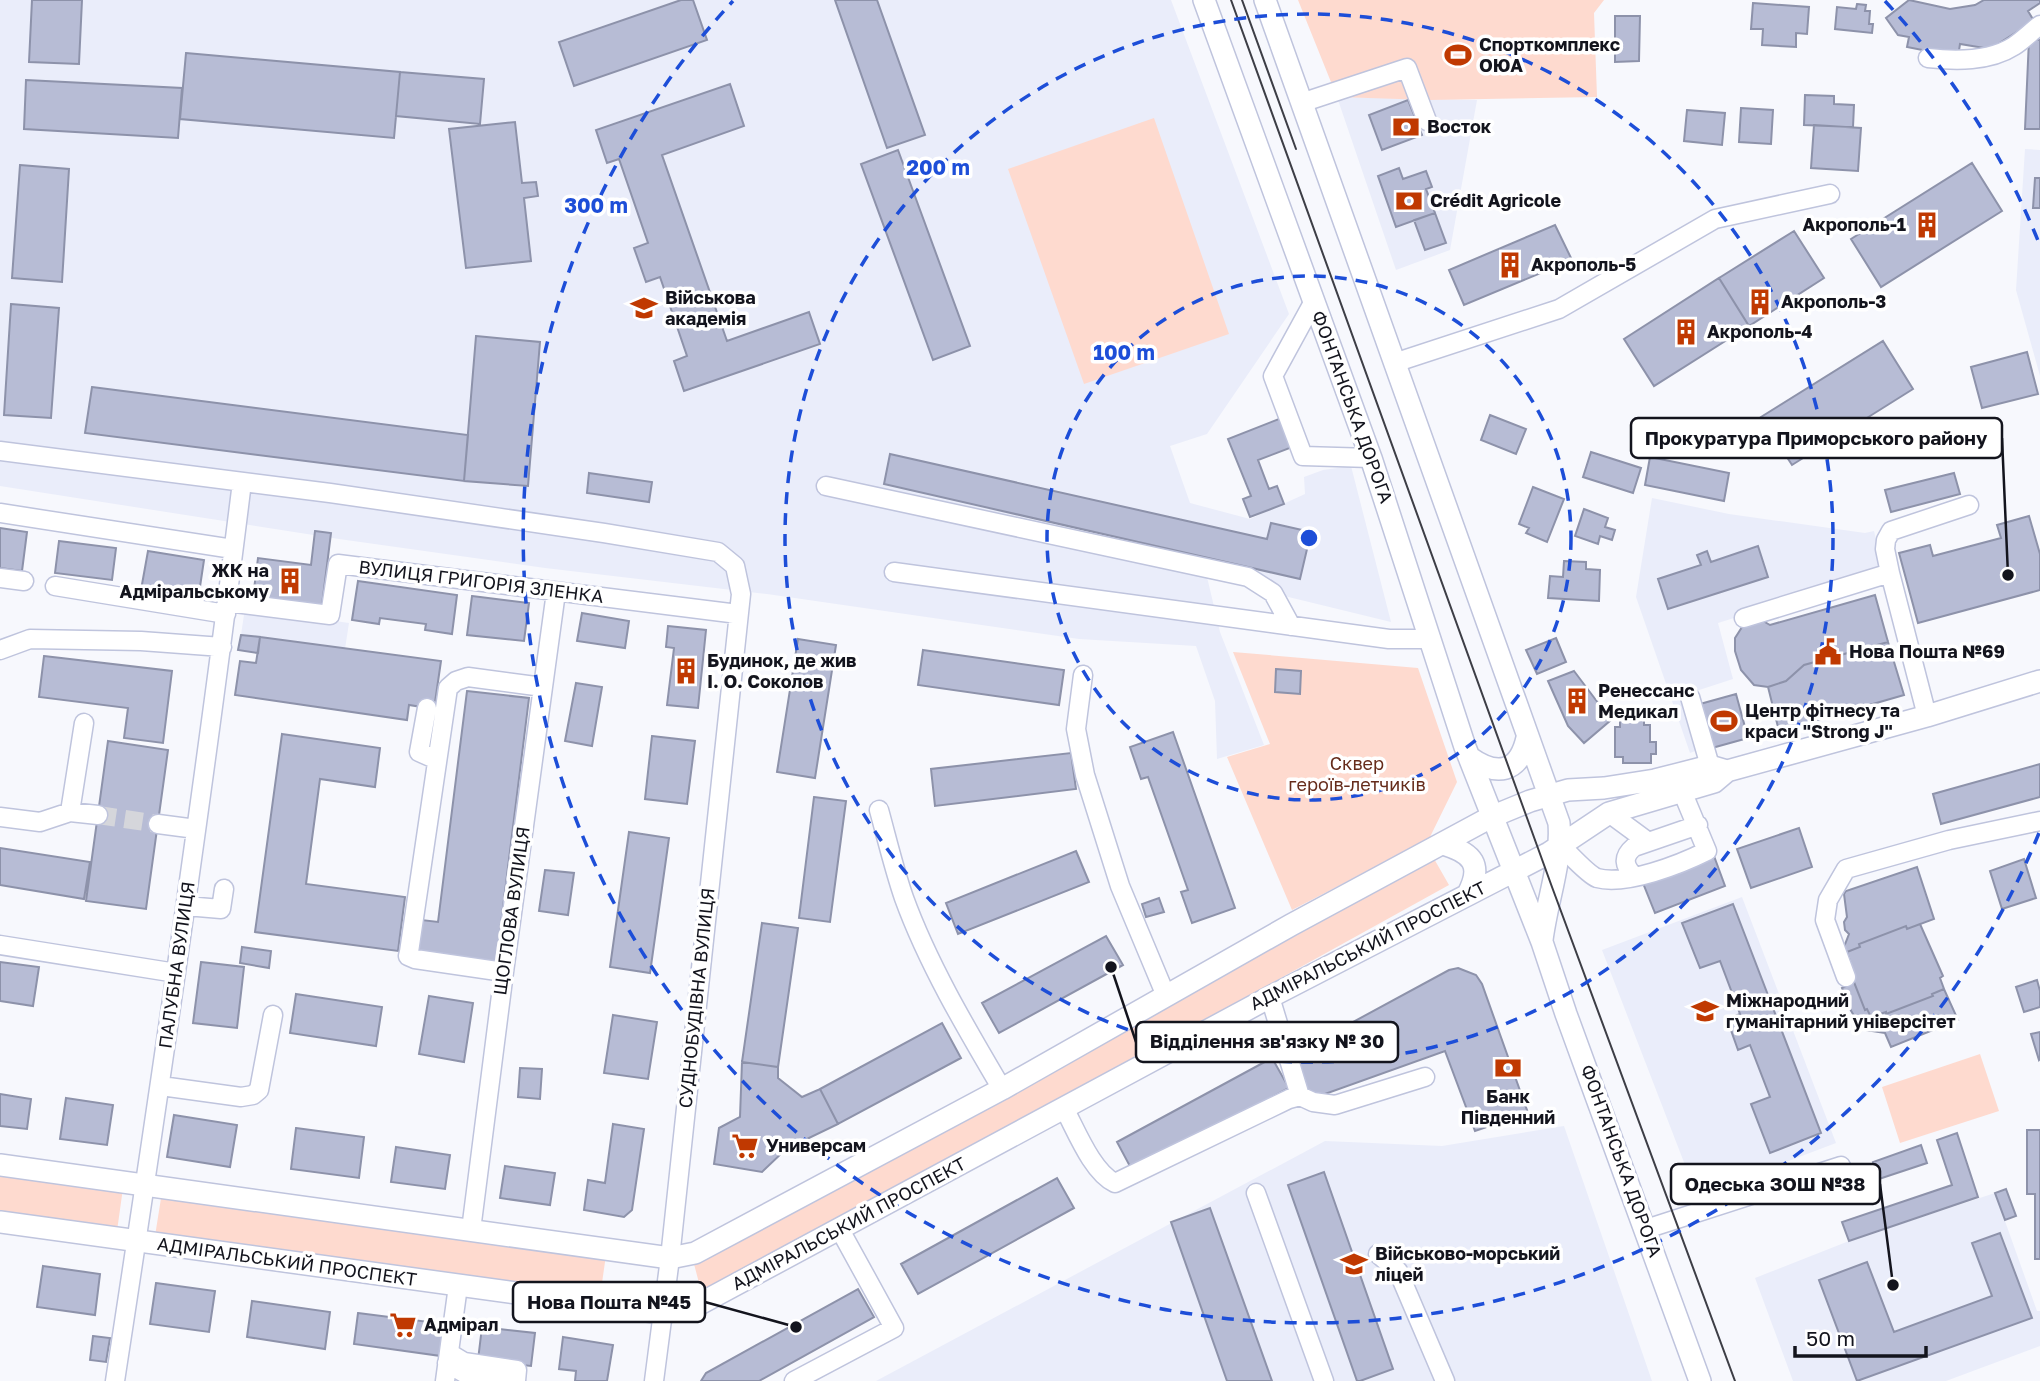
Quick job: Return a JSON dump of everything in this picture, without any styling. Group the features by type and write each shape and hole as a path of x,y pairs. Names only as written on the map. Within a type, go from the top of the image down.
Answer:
{"main road":[{"name":"ФОНТАНСЬКА ДОРОГА","path":"1204,0 1371,458 1469,757 1542,942 1700,1381"},
{"path":"1265,0 1527,738 1550,795 1559,823 1561,845"},
{"path":"0,1165 670,1258 695,1253 1002,1088 1291,925 1491,817 1568,790 1604,788 1718,768 1927,716 2040,681"},
{"path":"1469,757 1490,769 1509,768 1516,764 1523,754 1527,738"},
{"name":"АДМІРАЛЬСЬКИЙ ПРОСПЕКТ","path":"0,1222 662,1313 694,1307 1270,997 1513,872 1561,845 1609,813 1714,782 1718,768"},
{"path":"1443,844 1459,848 1471,858 1476,868 1475,880 1468,894"},
{"name":"ФОНТАНСЬКА ДОРОГА","path":"1542,942 1561,845"}],"street":[{"path":"1928,58 1977,59 2011,48 2040,25"},
{"path":"1301,103 1407,68 1427,121"},
{"path":"1394,363 1559,309 1715,219 1830,194"},
{"path":"1314,301 1273,376 1285,411 1303,456 1371,458"},
{"name":"СУДНОБУДІВНА ВУЛИЦЯ","path":"0,452 242,482 590,531 718,552 735,566 741,594 670,1258 654,1381"},
{"name":"ПАЛУБНА ВУЛИЦЯ","path":"115,1381 161,1086 222,647 242,482"},
{"path":"826,486 1248,576 1273,593 1291,626"},
{"path":"1927,716 1890,573 1886,540 1891,531 1969,505"},
{"path":"0,513 233,549"},
{"name":"ВУЛИЦЯ ГРИГОРІЯ ЗЛЕНКА","path":"226,608 330,615 338,564 737,614"},
{"path":"894,572 1389,639 1431,639"},
{"path":"1744,618 1890,573"},
{"path":"0,578 24,582"},
{"path":"55,586 226,608"},
{"name":"ЩОГЛОВА ВУЛИЦЯ","path":"471,1230 556,592"},
{"path":"0,650 30,639 141,641 222,647"},
{"path":"1083,675 1076,729 1085,775 1119,886 1167,996"},
{"path":"504,972 415,960 408,956 448,688 456,681 468,677 544,687"},
{"path":"1690,696 1718,768"},
{"path":"428,708 419,752 437,760"},
{"path":"70,812 84,723"},
{"path":"1561,845 1595,877 1617,880 1693,858 1707,851 1682,791"},
{"path":"879,810 903,896 921,940 1002,1088"},
{"path":"0,817 40,822 70,812 98,816"},
{"path":"1609,813 1647,841"},
{"path":"1846,977 1825,920 1828,900 1846,869 1949,840 2040,821"},
{"path":"158,824 196,829"},
{"path":"1634,876 1626,869 1627,853 1633,847 1698,825"},
{"path":"186,906 221,909 224,889"},
{"path":"0,945 176,973"},
{"path":"1270,997 1300,1096 1313,1102 1335,1105 1425,1077"},
{"path":"161,1086 241,1097 253,1095 259,1090 273,1015"},
{"path":"1064,1108 1098,1169 1106,1179 1115,1183 1300,1096"},
{"path":"1646,1229 1841,1166"},
{"path":"1256,1193 1324,1381"},
{"path":"794,1381 894,1328 839,1228"},
{"path":"1378,1254 1398,1271 1445,1381"},
{"path":"447,1366 458,1286"}],"shaded area":[{"name":"Військова академія","path":"0,0 1171,0 1289,314 1207,434 1170,446 1190,503 1250,519 1305,494 1304,477 1323,470 1351,466 1391,622 1207,577 1220,632 1264,745 1217,759 1215,701 1196,646 1079,639 767,594 545,568 0,486"},
{"path":"1337,97 1477,100 1450,250 1396,270"},
{"path":"2025,149 2040,150 2040,376 2016,290"},
{"path":"1652,498 1729,514 1865,533 1874,531 1884,571 1718,623 1733,679 1693,692 1709,746 1690,753 1636,597"},
{"path":"245,608 349,623 345,649 241,635"},
{"name":"Міжнародний гуманітарний універсітет","path":"1742,897 1836,1143 1697,1196 1602,950"},
{"name":"Військово-морський ліцей","path":"1564,1126 1652,1381 876,1381 1325,1141 1442,1146"},
{"path":"1995,1193 2037,1311 2040,1311 2040,1346 1946,1381 1793,1381 1755,1278 1849,1241"}],"green space":[{"name":"Спорткомплекс ОЮА","path":"1298,0 1604,0 1594,13 1597,97 1430,100 1337,97"},
{"path":"1154,118 1229,334 1084,384 1008,169"},
{"name":"Сквер героїв-летчиків","path":"1233,652 1418,668 1457,782 1429,839 1292,910 1227,757 1270,744"},
{"path":"1433,857 1449,885 703,1298 694,1264"},
{"path":"1980,1054 1999,1111 1900,1143 1882,1087"},
{"path":"0,1171 123,1188 117,1231 0,1215"},
{"path":"162,1192 606,1255 600,1297 155,1236"}],"building":[{"path":"32,0 82,0 79,64 29,62"},
{"path":"681,0 693,0 707,40 574,86 559,42"},
{"path":"835,0 877,0 925,135 887,148"},
{"path":"1909,0 1950,9 1975,5 1984,0 2040,0 2040,3 2028,11 2034,21 1990,49 1960,44 1958,57 1907,47 1909,37 1898,35 1886,18"},
{"path":"1753,3 1809,7 1807,34 1796,33 1796,47 1762,45 1763,29 1751,29"},
{"path":"1857,4 1866,5 1865,11 1870,11 1869,24 1873,24 1872,33 1835,29 1837,7 1856,9"},
{"path":"1615,16 1640,16 1639,61 1615,62"},
{"path":"2029,39 2040,40 2040,129 2025,129"},
{"path":"186,53 400,72 394,138 180,119"},
{"path":"400,72 484,79 480,124 396,116"},
{"path":"26,80 182,88 178,138 24,129"},
{"path":"730,84 744,126 662,155 727,341 809,312 820,344 684,391 674,361 687,356 660,277 646,282 634,248 648,243 619,159 607,163 596,130"},
{"path":"1805,95 1834,96 1834,104 1854,105 1853,127 1804,125"},
{"path":"1408,100 1422,135 1382,150 1369,115"},
{"path":"1741,108 1773,110 1771,144 1739,142"},
{"path":"1687,110 1725,113 1722,145 1684,141"},
{"path":"515,122 522,183 536,182 538,196 524,198 531,261 466,268 449,129"},
{"path":"1814,125 1861,128 1858,171 1811,168"},
{"path":"898,150 970,346 933,360 861,164"},
{"name":"Акрополь-1","path":"1972,163 2002,211 1881,287 1851,239"},
{"path":"20,165 69,169 62,282 12,278"},
{"name":"Crédit Agricole","path":"1399,168 1403,179 1426,171 1432,187 1426,189 1435,213 1396,227 1378,176"},
{"path":"2035,178 2040,178 2040,208 2033,208"},
{"path":"1435,213 1446,243 1425,250 1414,220"},
{"name":"Акрополь-5","path":"1555,225 1572,260 1464,305 1449,270"},
{"name":"Акрополь-3","path":"1794,231 1824,278 1749,326 1719,278"},
{"name":"Акрополь-4","path":"1719,278 1749,326 1654,386 1624,339"},
{"path":"11,304 59,308 51,418 4,415"},
{"path":"476,336 540,342 528,486 464,481"},
{"path":"1883,341 1913,389 1792,465 1761,417"},
{"path":"2027,352 2038,394 1982,408 1971,367"},
{"path":"92,387 468,435 464,481 85,433"},
{"path":"1490,415 1526,429 1516,454 1481,440"},
{"path":"1284,417 1295,446 1258,460 1269,489 1277,486 1284,504 1250,517 1243,499 1251,496 1228,439"},
{"path":"1591,452 1641,468 1633,493 1583,477"},
{"path":"890,454 1267,539 1271,523 1311,532 1300,579 884,484"},
{"path":"1650,457 1729,473 1724,501 1645,485"},
{"path":"589,473 652,482 649,502 587,493"},
{"path":"1954,473 1960,494 1891,512 1885,490"},
{"path":"1533,487 1564,499 1547,542 1526,533 1529,528 1519,524"},
{"path":"1584,509 1608,518 1605,527 1615,530 1612,540 1600,536 1598,544 1575,536"},
{"path":"2029,516 2040,554 2040,590 1918,623 1899,553 1930,545 1933,556 2001,538 1997,525"},
{"path":"0,528 27,532 22,571 0,568"},
{"name":"ЖК на Адміральському","path":"315,531 331,533 322,605 253,597 258,558 311,565"},
{"path":"59,541 116,548 112,580 55,573"},
{"path":"1758,546 1768,577 1668,609 1658,579 1701,565 1697,555 1707,551 1711,562"},
{"path":"148,551 204,560 198,600 141,590"},
{"path":"1564,561 1586,562 1586,569 1600,570 1599,601 1548,598 1550,576 1563,577"},
{"path":"358,581 457,595 452,634 425,630 426,624 380,618 379,624 352,620"},
{"path":"1875,595 1888,642 1804,665 1786,681 1768,687 1754,685 1741,670 1735,651 1735,638 1744,624 1763,621 1770,625"},
{"path":"472,596 529,603 524,641 467,635"},
{"path":"582,613 629,621 625,648 577,641"},
{"name":"Будинок, де жив І. О. Соколов","path":"668,626 706,630 698,708 667,705 674,648 666,647"},
{"path":"241,635 260,637 258,653 238,650"},
{"path":"260,637 441,661 434,709 409,705 407,720 235,695 240,661 256,663"},
{"path":"1556,638 1566,662 1537,674 1526,650"},
{"path":"798,639 836,645 815,778 777,772"},
{"path":"1888,642 1904,695 1779,731 1768,687 1786,681 1804,665"},
{"path":"923,650 1064,670 1059,705 918,685"},
{"path":"44,656 172,671 163,743 124,738 128,708 39,697"},
{"path":"1276,669 1301,671 1300,694 1275,692"},
{"name":"Ренессанс Медикал","path":"1574,671 1611,720 1584,743 1568,726 1548,681"},
{"path":"576,683 602,687 592,746 565,741"},
{"path":"467,691 529,698 496,964 418,954 422,920 438,922"},
{"name":"Центр фітнесу та краси \"Strong J\"","path":"1736,694 1748,738 1712,748 1700,704"},
{"path":"1620,718 1644,718 1644,725 1650,725 1650,742 1656,742 1656,754 1651,754 1651,763 1623,763 1623,757 1615,757 1615,727 1620,727"},
{"path":"1173,732 1235,908 1192,923 1181,892 1188,890 1148,777 1141,779 1130,747"},
{"path":"282,734 380,748 375,787 320,779 306,884 405,897 398,951 255,932"},
{"path":"652,736 695,741 687,804 645,799"},
{"path":"108,741 168,750 146,909 86,901"},
{"path":"1071,753 1076,789 935,806 931,769"},
{"path":"2040,764 2040,797 1941,824 1933,794"},
{"path":"814,797 846,801 830,922 799,918"},
{"path":"1799,828 1812,867 1751,888 1737,849"},
{"path":"629,832 669,838 650,973 610,967"},
{"path":"0,848 90,862 84,899 0,885"},
{"path":"1076,851 1089,882 958,934 946,903"},
{"path":"1714,856 1725,886 1655,913 1643,883"},
{"path":"2024,859 2036,898 2002,909 1990,871"},
{"path":"1917,867 1934,919 1907,929 1906,926 1859,944 1860,947 1847,952 1844,947 1849,934 1845,930 1844,922 1847,917 1844,894 1846,891"},
{"path":"545,870 574,873 568,915 539,911"},
{"path":"1159,898 1164,912 1146,917 1142,904"},
{"path":"1733,904 1821,1133 1770,1153 1751,1104 1770,1097 1750,1045 1738,1050 1727,1019 1740,1014 1720,961 1700,968 1682,923"},
{"path":"762,923 798,928 778,1067 742,1062"},
{"path":"1920,924 1943,976 1940,978 1944,989 1932,994 1933,996 1871,1017 1867,1009 1865,1010 1846,962 1850,961 1847,952 1860,947 1859,944 1906,926 1907,929"},
{"path":"1106,936 1123,965 999,1033 982,1003"},
{"path":"242,947 271,951 269,968 240,963"},
{"path":"0,962 39,967 33,1006 0,1001"},
{"path":"201,962 244,967 237,1028 193,1023"},
{"path":"1458,968 1476,975 1482,984 1528,1113 1475,1131 1445,1051 1311,1099 1294,1054 1449,970"},
{"path":"2037,980 2040,1007 2024,1012 2016,987"},
{"path":"1854,982 1865,1010 1867,1009 1871,1017 1933,996 1932,994 1944,989 1958,1020 1891,1047 1885,1033 1866,1030 1850,1009 1842,988"},
{"path":"296,994 382,1007 376,1046 290,1033"},
{"path":"429,996 473,1003 464,1062 419,1054"},
{"path":"613,1015 657,1022 648,1079 604,1073"},
{"path":"942,1023 961,1058 838,1124 820,1089"},
{"path":"2040,1032 2040,1059 2039,1060 2031,1034"},
{"path":"1272,1058 1289,1088 1133,1172 1117,1142"},
{"path":"742,1062 778,1067 778,1078 802,1097 820,1089 838,1124 786,1149 762,1172 714,1164 719,1128 740,1117"},
{"path":"520,1068 542,1069 540,1099 518,1097"},
{"path":"0,1094 31,1099 27,1129 0,1126"},
{"path":"66,1098 113,1105 107,1145 60,1139"},
{"path":"174,1115 237,1125 230,1167 167,1157"},
{"path":"613,1124 644,1129 632,1210 624,1217 584,1210 588,1180 605,1183"},
{"path":"296,1128 364,1137 359,1178 291,1169"},
{"path":"2027,1130 2040,1130 2040,1259 2035,1259 2035,1194 2027,1194"},
{"path":"1957,1133 1978,1197 1849,1241 1842,1222 1952,1185 1937,1140"},
{"path":"1921,1145 1927,1163 1879,1179 1873,1162"},
{"path":"396,1147 450,1155 445,1189 391,1182"},
{"path":"505,1166 555,1173 550,1205 500,1198"},
{"path":"1324,1172 1393,1369 1360,1381 1357,1381 1288,1185"},
{"path":"1057,1178 1074,1208 918,1294 901,1264"},
{"path":"2006,1189 2016,1216 2005,1220 1995,1193"},
{"path":"1210,1208 1272,1381 1227,1381 1171,1222"},
{"path":"2000,1233 2032,1318 1857,1381 1819,1280 1867,1262 1894,1332 1992,1296 1972,1243"},
{"path":"43,1266 100,1274 95,1315 37,1307"},
{"path":"156,1283 215,1291 209,1332 150,1324"},
{"path":"858,1289 874,1317 759,1381 701,1381 706,1373"},
{"path":"252,1301 330,1312 325,1349 247,1337"},
{"path":"358,1313 445,1324 441,1356 354,1344"},
{"path":"482,1327 535,1333 531,1366 478,1360"},
{"path":"93,1336 110,1338 106,1362 90,1360"},
{"path":"563,1337 613,1345 607,1381 575,1381 576,1371 559,1369"}],"tunnel":[{"path":"98,815 158,824"}],"tram line":[{"path":"1231,0 1552,887 1735,1381"},
{"path":"1242,0 1296,149"}],"place":[{"name":"Спорткомплекс ОЮА","path":"1458,55"},
{"name":"Восток","path":"1406,127"},
{"name":"Crédit Agricole","path":"1409,201"},
{"name":"Акрополь-1","path":"1927,225"},
{"name":"Акрополь-5","path":"1510,265"},
{"name":"Акрополь-3","path":"1760,302"},
{"name":"Військова академія","path":"644,308"},
{"name":"Акрополь-4","path":"1686,332"},
{"name":"Прокуратура Приморського району","path":"2008,575"},
{"name":"ЖК на Адміральському","path":"290,581"},
{"name":"Нова Пошта №69","path":"1828,652"},
{"name":"Будинок, де жив І. О. Соколов","path":"686,671"},
{"name":"Ренессанс Медикал","path":"1577,701"},
{"name":"Центр фітнесу та краси \"Strong J\"","path":"1724,721"},
{"name":"Відділення зв'язку № 30","path":"1111,967"},
{"name":"Міжнародний гуманітарний універсітет","path":"1705,1011"},
{"name":"Банк Південний","path":"1508,1068"},
{"name":"Универсам","path":"745,1146"},
{"name":"Військово-морський ліцей","path":"1354,1264"},
{"name":"Одеська ЗОШ №38","path":"1893,1285"},
{"name":"Адмірал","path":"403,1325"},
{"name":"Нова Пошта №45","path":"796,1327"}]}
